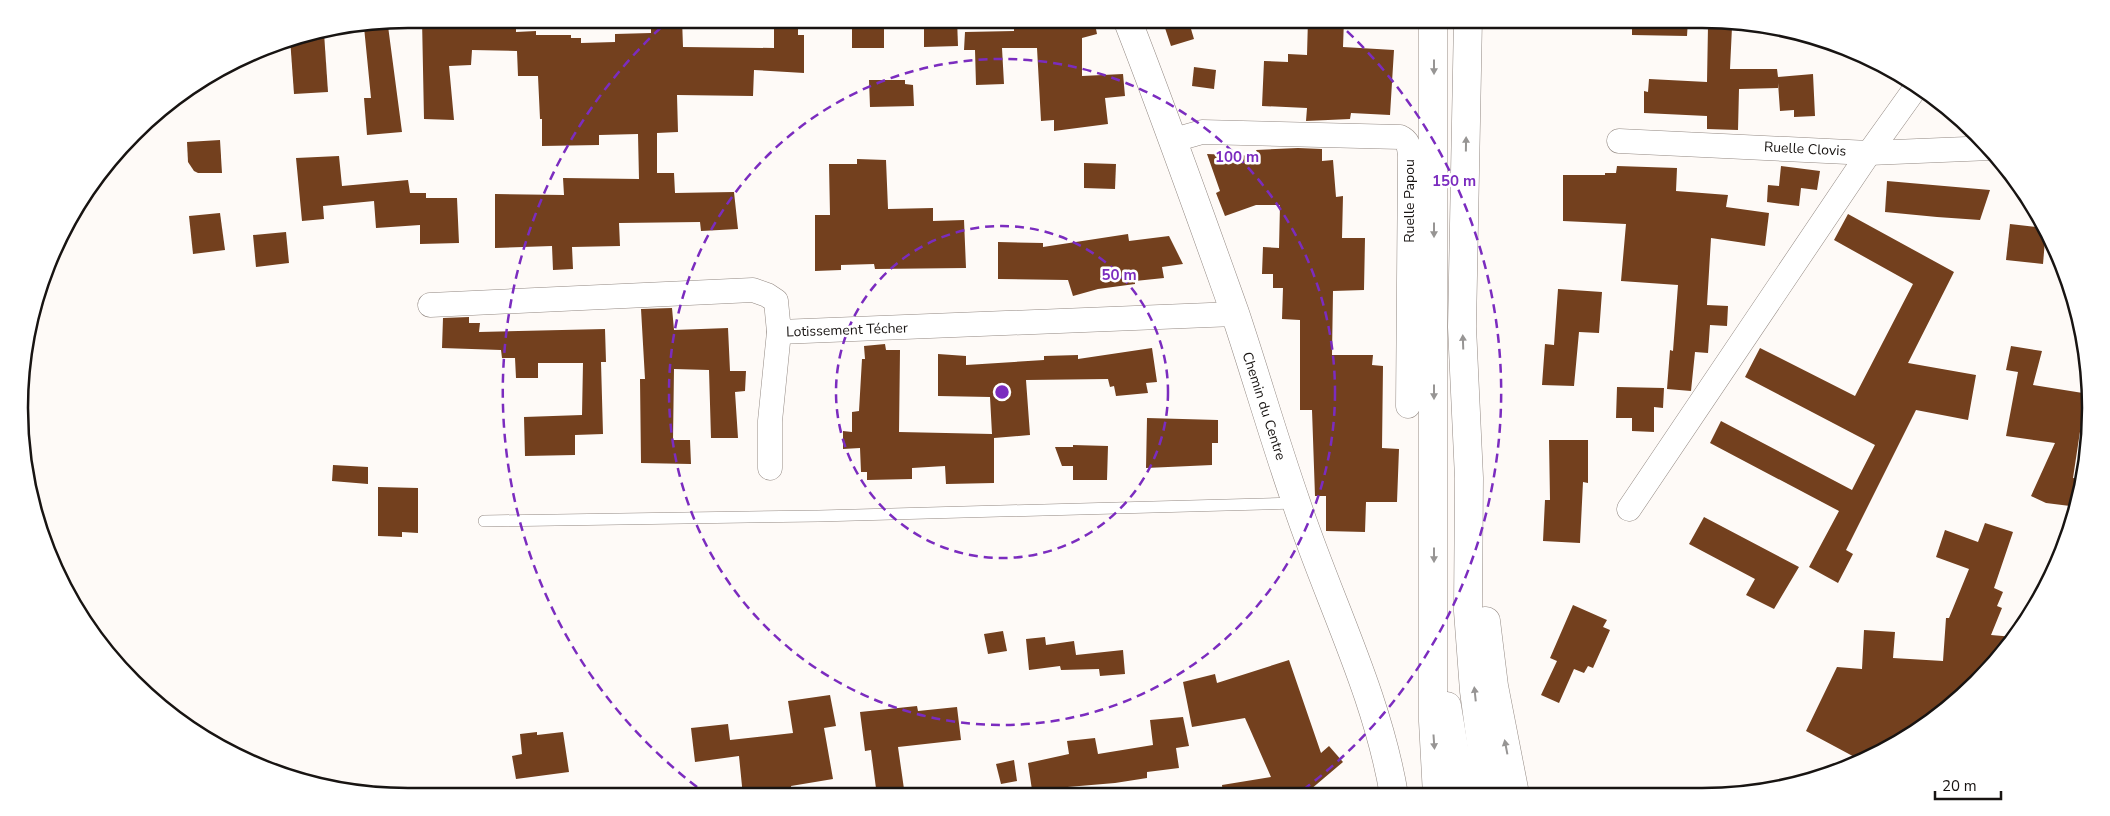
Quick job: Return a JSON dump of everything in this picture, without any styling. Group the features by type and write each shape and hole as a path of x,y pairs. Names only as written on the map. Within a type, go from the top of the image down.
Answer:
{"main road":[{"name":"Chemin du Centre","path":"1130,28 1174,140 1204,232 1235,314 1296,503 1365,688 1389,764 1393,788"},
{"path":"1433,28 1433,721 1437,788"},
{"path":"1468,28 1462,327 1469,478 1468,611 1474,691 1487,788"},
{"path":"1469,478 1494,686 1514,788"},
{"path":"1434,623 1461,788"}],"street":[{"path":"1630,510 1869,153 1913,92"},
{"name":"Ruelle Papou","path":"1174,140 1202,132 1390,137 1405,140 1408,143 1410,156 1408,406"},
{"name":"Ruelle Clovis","path":"1619,141 1869,153 1980,148"},
{"name":"Lotissement Técher","path":"430,305 753,290 767,294 776,301 779,332 1235,314"},
{"path":"770,468 770,421 779,332"}],"lane":[{"path":"484,521 819,516 1296,503"}],"building":[{"path":"388,28 402,132 367,135 364,98 371,98 364,30"},
{"path":"422,28 516,28 516,32 536,31 536,35 571,35 571,38 581,38 581,43 615,42 615,34 651,33 651,28 682,28 683,47 774,48 774,28 798,28 798,35 804,35 804,73 754,70 753,96 677,95 678,132 657,133 657,173 674,173 675,193 734,192 738,229 701,231 700,222 619,223 620,246 572,247 573,269 553,270 552,246 495,248 495,194 564,195 563,178 639,179 638,134 599,135 599,145 542,146 542,119 540,119 538,76 518,76 517,51 472,50 471,65 449,66 454,120 424,119"},
{"path":"852,28 884,28 884,48 852,48"},
{"path":"924,28 957,28 958,46 924,47"},
{"path":"1014,28 1096,28 1097,34 1082,38 1082,76 1123,74 1125,96 1105,98 1108,124 1054,131 1054,120 1041,121 1037,48 1002,48 1004,84 976,85 975,50 964,50 965,32 1014,31"},
{"path":"1165,28 1191,28 1194,39 1171,46"},
{"path":"1308,28 1344,28 1343,47 1394,50 1390,115 1351,113 1350,119 1306,121 1307,108 1262,106 1264,61 1288,62 1288,54 1307,55"},
{"path":"1632,28 1687,28 1687,36 1632,35"},
{"path":"1708,28 1732,29 1730,69 1777,69 1778,77 1813,74 1815,116 1794,117 1794,110 1780,111 1778,83 1778,88 1739,89 1738,130 1707,129 1707,116 1644,113 1644,91 1648,92 1649,79 1707,82"},
{"path":"324,37 328,92 294,94 291,46"},
{"path":"1194,67 1216,70 1214,89 1192,86"},
{"path":"869,80 905,80 905,84 913,85 914,106 870,107"},
{"path":"220,140 222,173 198,173 194,171 188,162 187,142"},
{"path":"1322,149 1322,161 1333,160 1336,197 1343,196 1342,238 1365,238 1364,290 1333,291 1332,355 1373,355 1372,365 1383,366 1382,448 1399,449 1397,502 1366,502 1365,532 1326,531 1326,496 1315,496 1312,410 1300,410 1300,320 1282,319 1283,288 1273,288 1273,274 1262,274 1263,247 1279,248 1280,205 1256,205 1225,216 1216,193 1220,191 1207,154 1259,156 1256,150"},
{"path":"339,156 342,186 408,180 410,193 426,193 426,198 457,198 459,243 420,244 420,225 376,228 374,201 323,206 324,219 302,221 296,158"},
{"path":"857,159 886,160 888,209 933,208 933,221 964,220 966,268 875,269 874,264 841,265 841,270 815,271 815,215 830,215 829,164 857,164"},
{"path":"1084,163 1116,164 1115,189 1084,188"},
{"path":"1617,166 1677,168 1676,191 1728,195 1726,207 1769,213 1765,246 1711,238 1707,305 1728,306 1727,326 1710,325 1708,353 1695,352 1691,391 1667,389 1670,350 1673,351 1678,285 1621,281 1626,224 1563,221 1563,175 1605,175 1605,173 1616,173"},
{"path":"1781,166 1820,171 1817,190 1801,188 1799,206 1767,202 1768,185 1779,186"},
{"path":"1887,181 1990,190 1980,220 1937,217 1885,212"},
{"path":"220,213 225,250 193,254 189,216"},
{"path":"1848,214 1954,272 1908,363 1976,375 1968,420 1916,410 1846,550 1853,554 1838,583 1809,567 1839,511 1710,443 1721,421 1852,490 1875,445 1745,377 1760,348 1855,396 1913,284 1834,240"},
{"path":"2010,224 2036,227 2045,243 2043,264 2006,260"},
{"path":"286,232 289,263 256,267 253,235"},
{"path":"1128,234 1129,241 1169,236 1183,264 1162,267 1164,278 1135,281 1135,284 1098,289 1073,296 1068,280 998,279 998,242 1043,243 1043,247"},
{"path":"1558,289 1602,292 1599,333 1579,332 1574,386 1542,385 1545,344 1554,345"},
{"path":"672,308 674,330 728,328 730,371 746,371 745,391 735,392 738,438 711,438 709,370 674,369 673,440 690,440 691,464 641,463 640,379 645,379 641,309"},
{"path":"469,317 469,323 480,323 479,332 605,329 606,362 601,362 603,434 575,435 575,455 525,456 524,417 582,415 583,363 538,363 538,378 516,378 515,358 502,358 501,350 442,348 443,318"},
{"path":"885,344 886,350 900,350 899,432 992,434 990,397 938,396 938,354 966,356 966,365 1044,360 1044,356 1078,355 1078,359 1152,348 1157,382 1146,383 1148,393 1116,396 1114,386 1110,387 1108,379 1026,380 1030,435 994,438 994,483 946,484 945,466 912,468 912,479 867,480 867,472 861,472 860,448 843,449 843,431 852,432 852,412 859,411 862,359 865,359 864,346"},
{"path":"2011,346 2042,351 2033,385 2082,393 2082,425 2070,506 2046,503 2031,496 2055,443 2006,436 2018,372 2006,370"},
{"path":"1617,387 1664,388 1663,408 1654,407 1654,432 1632,431 1632,418 1616,418"},
{"path":"1147,418 1218,420 1218,443 1212,443 1212,465 1146,468"},
{"path":"1549,440 1588,440 1588,483 1583,482 1580,543 1543,541 1545,500 1550,500"},
{"path":"1073,445 1108,446 1107,480 1073,480 1073,466 1062,466 1055,447 1073,447"},
{"path":"333,465 368,467 368,484 332,481"},
{"path":"378,487 418,488 418,533 402,532 402,537 378,536"},
{"path":"1704,517 1799,567 1774,609 1746,595 1755,579 1689,544"},
{"path":"1985,523 2013,532 1994,588 2003,592 1997,606 2002,608 1991,635 2006,636 1988,659 1934,710 1892,738 1854,757 1806,731 1837,667 1862,669 1864,630 1895,632 1893,658 1943,661 1946,618 1949,618 1969,569 1936,557 1945,530 1978,542"},
{"path":"1573,605 1607,620 1603,627 1610,630 1593,668 1588,666 1584,673 1574,669 1559,703 1541,695 1557,661 1550,658"},
{"path":"1003,631 1007,651 988,654 984,634"},
{"path":"1045,637 1046,645 1074,641 1076,655 1123,650 1125,674 1100,676 1099,669 1061,670 1060,666 1029,670 1026,639"},
{"path":"1289,660 1321,753 1329,746 1343,762 1312,788 1222,788 1222,785 1271,777 1245,718 1192,727 1183,682 1215,674 1217,683"},
{"path":"830,695 836,726 824,728 833,779 791,786 791,788 742,788 739,756 695,762 691,728 728,724 730,740 793,733 788,701"},
{"path":"917,706 918,711 957,707 961,740 898,747 904,788 876,788 871,750 865,751 860,712"},
{"path":"1183,717 1189,746 1176,748 1179,768 1147,772 1147,778 1115,783 1032,788 1028,763 1069,754 1067,741 1095,738 1098,754 1153,745 1150,720"},
{"path":"537,732 537,735 563,732 569,772 516,779 512,756 522,754 520,734"},
{"path":"1014,760 1017,781 1001,784 996,764"}]}
